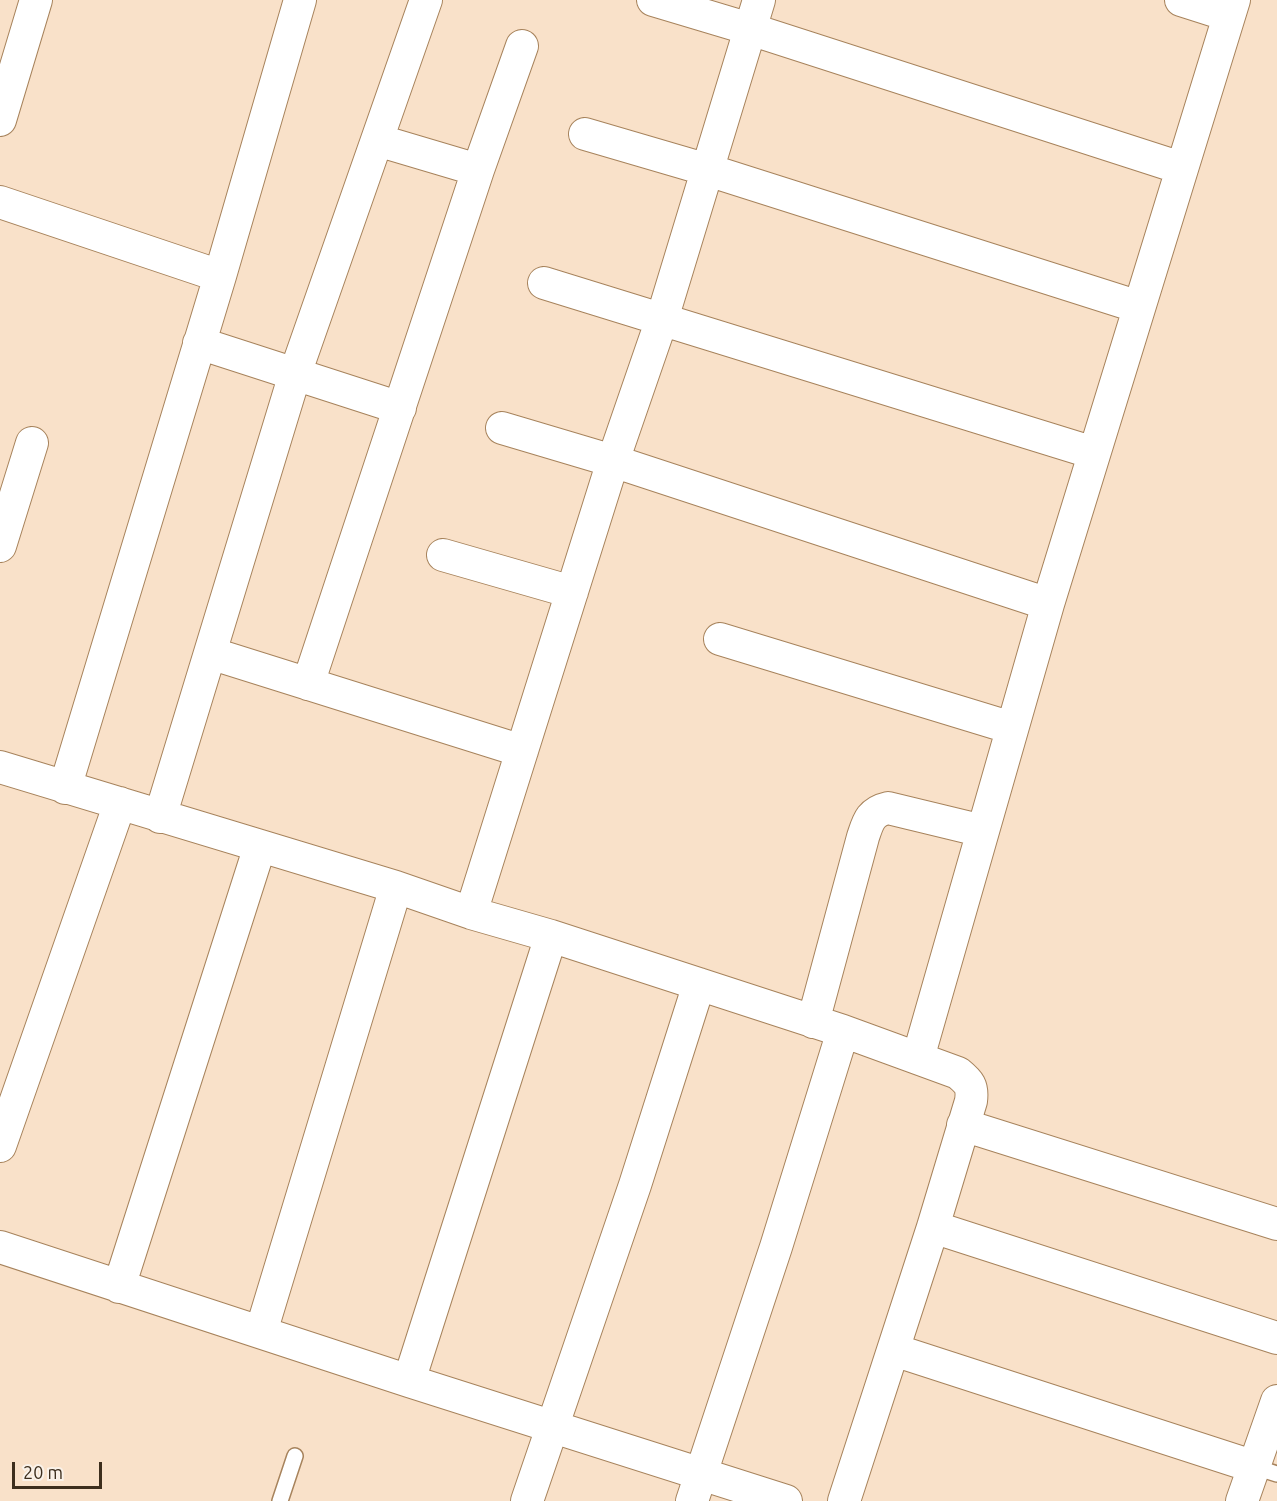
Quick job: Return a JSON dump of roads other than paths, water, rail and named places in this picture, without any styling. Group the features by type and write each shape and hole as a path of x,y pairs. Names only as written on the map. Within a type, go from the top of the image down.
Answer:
{"street":[{"path":"0,120 36,0"},
{"path":"65,788 220,276 300,0"},
{"path":"160,817 295,374 426,0"},
{"path":"653,0 1181,168"},
{"path":"471,913 613,461 662,319 759,0"},
{"path":"918,1058 1048,604 1231,7 1181,0"},
{"path":"308,684 478,170 522,46"},
{"path":"585,134 708,170 1139,307"},
{"path":"377,140 478,170"},
{"path":"0,202 220,276"},
{"path":"544,283 1094,453"},
{"path":"198,343 399,408"},
{"path":"502,428 613,461 1048,604"},
{"path":"0,546 32,443"},
{"path":"442,555 572,592"},
{"path":"720,639 1012,728"},
{"path":"210,653 522,751"},
{"path":"0,767 551,936 843,1031 958,1073 969,1081 973,1088 972,1095 933,1227 844,1501"},
{"path":"0,1146 10,1082 120,803"},
{"path":"813,1022 862,837 869,820 878,810 888,808 983,831"},
{"path":"118,1287 260,846"},
{"path":"261,1332 396,887"},
{"path":"410,1381 551,936"},
{"path":"527,1501 635,1185 699,984"},
{"path":"697,1488 843,1031"},
{"path":"963,1125 1277,1224"},
{"path":"933,1227 1277,1338"},
{"path":"0,1247 554,1427 697,1488 786,1501"},
{"path":"894,1350 1266,1470"},
{"path":"1242,1501 1266,1470 1277,1401"}],"lane":[{"path":"280,1501 295,1456"}]}
